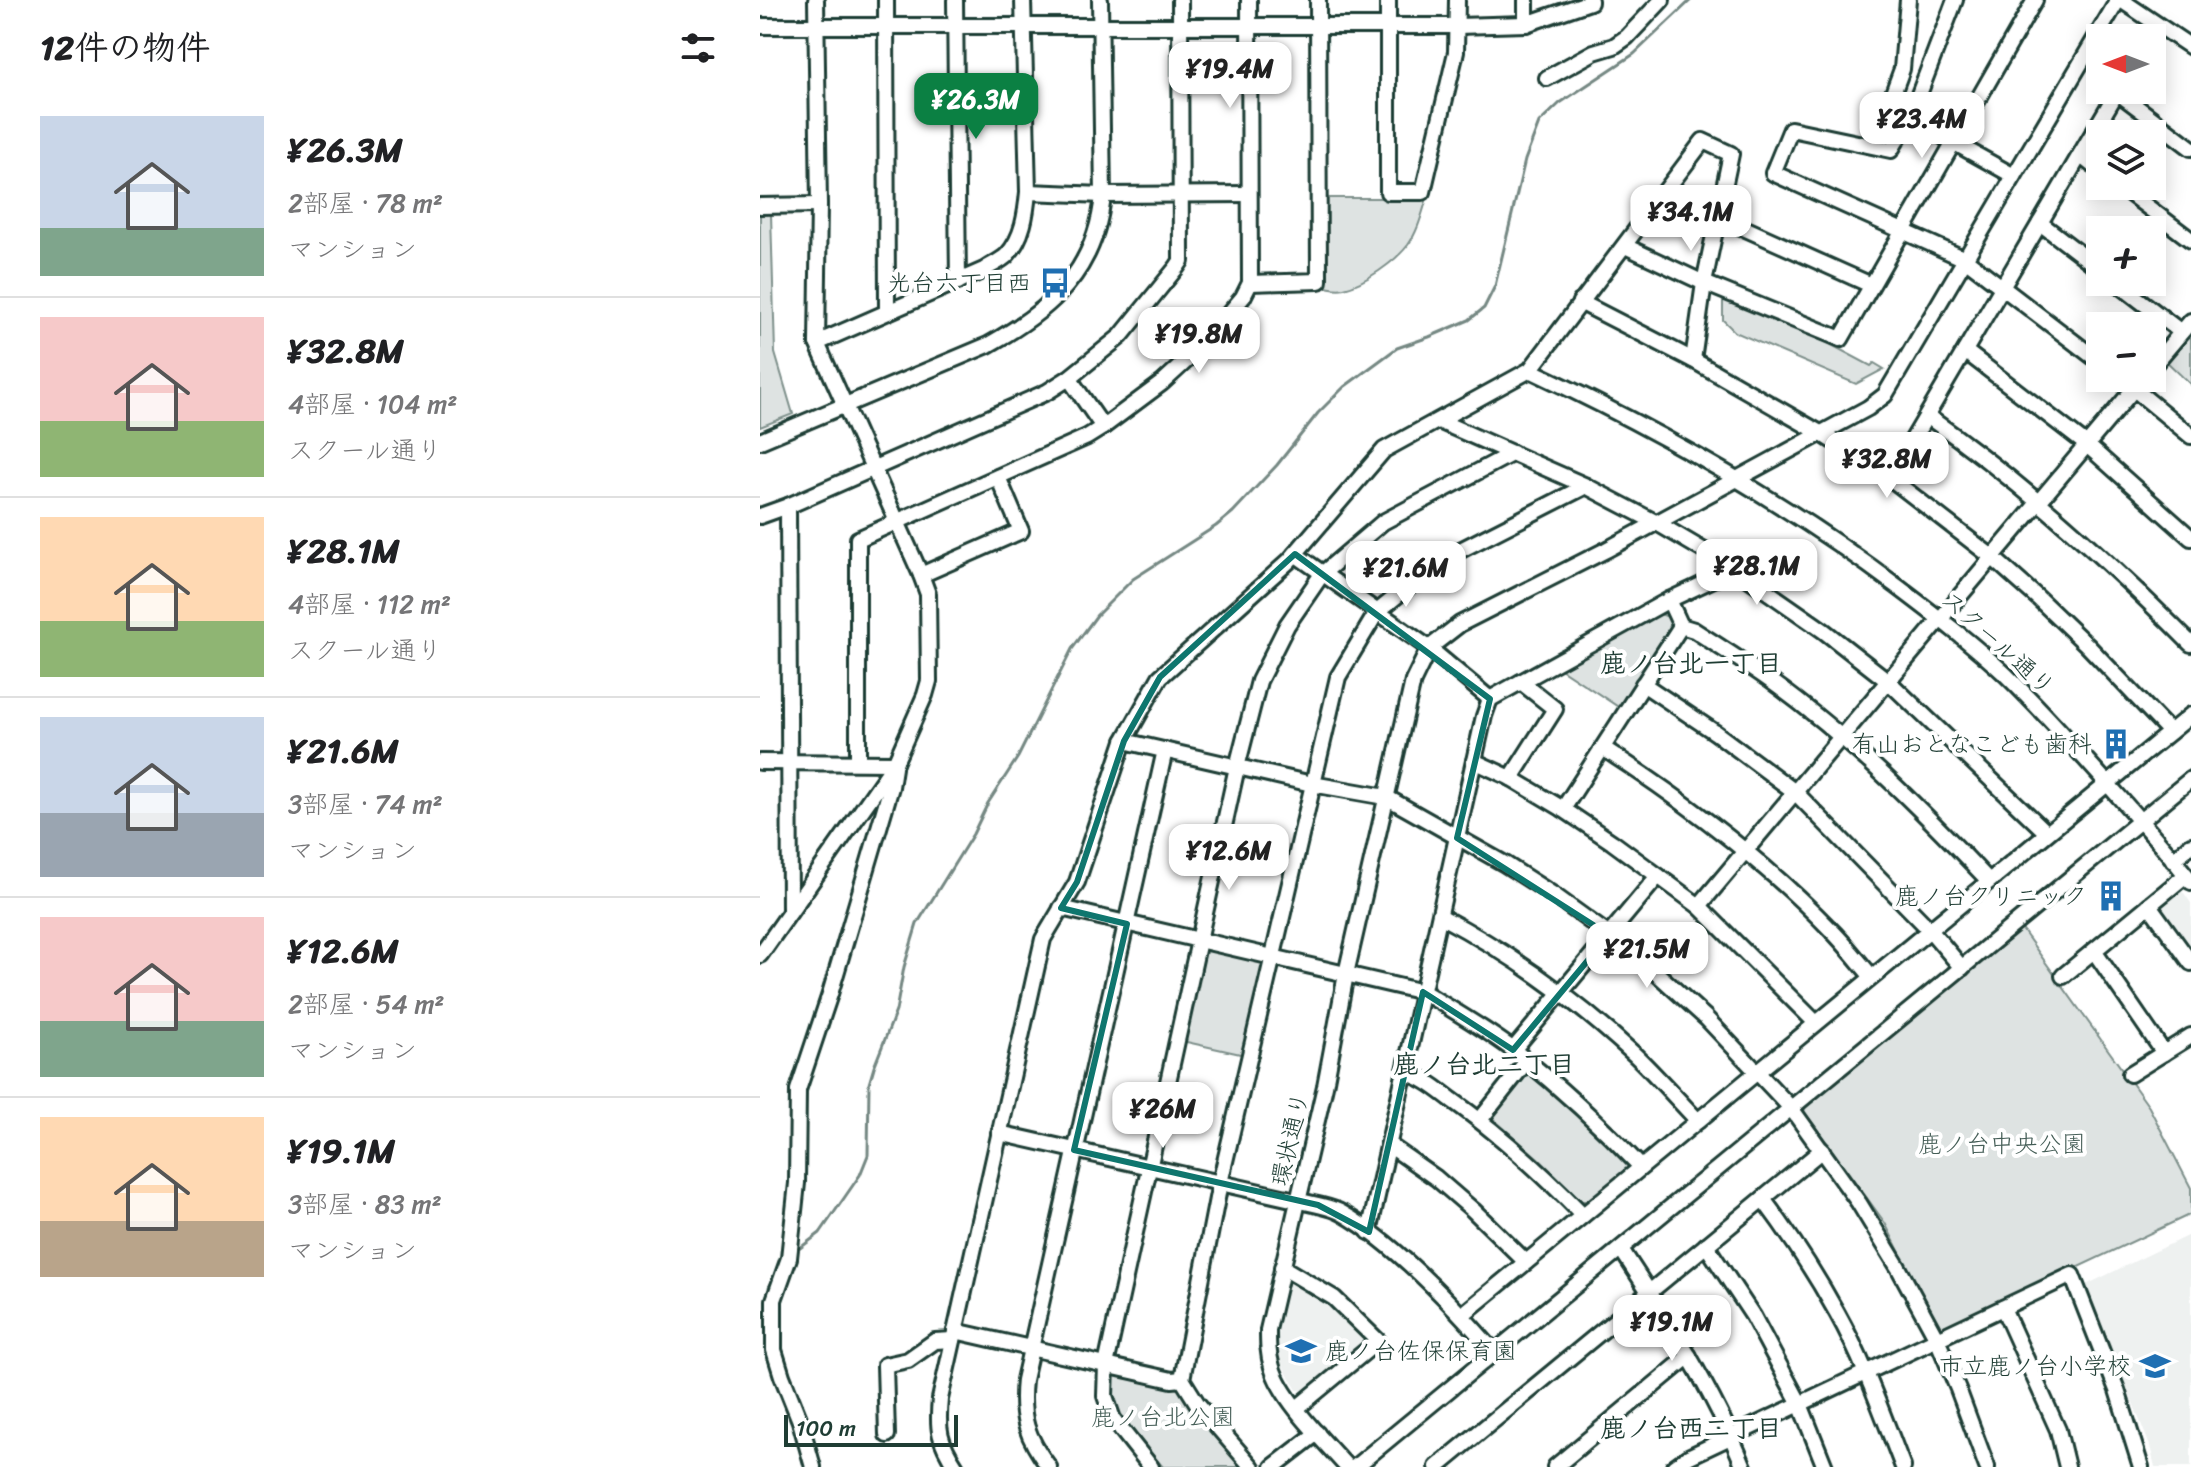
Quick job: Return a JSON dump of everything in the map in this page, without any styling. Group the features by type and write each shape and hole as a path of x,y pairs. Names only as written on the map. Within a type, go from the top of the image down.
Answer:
{"street":[{"path":"760,955 895,763 929,681 928,594 817,343 819,205 816,0"},
{"path":"886,0 887,312"},
{"path":"955,0 958,282"},
{"path":"817,343 958,282 1006,257 1019,237 1028,192 1023,0"},
{"path":"760,441 988,345 1049,306 1067,287 1083,263 1101,217 1100,0"},
{"path":"760,516 1047,392 1121,336 1181,261 1180,0"},
{"path":"858,762 858,539 1087,437 1103,427 1162,383 1199,349 1243,297 1250,283 1249,0"},
{"path":"1250,283 1319,281 1318,0"},
{"path":"1388,0 1388,192 1423,192 1456,52 1457,0"},
{"path":"1526,0 1526,24"},
{"path":"760,26 1526,24 1590,0"},
{"path":"1547,78 1594,52 1614,46 1627,37 1662,0"},
{"path":"1908,0 1902,69 1888,107 1908,121 1954,142 2014,176"},
{"path":"1955,0 1908,121 1891,150 1791,129 1773,173 1965,259 2086,351"},
{"path":"1625,246 1704,283 1841,339 2035,0"},
{"path":"1429,648 1460,624 1657,523 1822,434 1885,395 2120,0 2191,47"},
{"path":"1890,478 2117,92 2191,148"},
{"path":"956,1467 937,1428 940,1399 1043,939 1077,882 1124,741 1160,677 1295,554 1384,450 1530,370 1703,141 1731,154 1704,283 1693,360"},
{"path":"2080,155 2086,160"},
{"path":"1028,192 1249,194"},
{"path":"2138,200 2191,240"},
{"path":"760,206 819,205"},
{"path":"1717,216 1871,285"},
{"path":"2040,223 2086,258"},
{"path":"2138,296 2186,326 2166,350"},
{"path":"1580,302 1693,360 1822,434 1890,478 1992,557 2087,645 2170,732"},
{"path":"1965,351 2087,445 2191,538"},
{"name":"スクール通り","path":"1530,370 1614,409 1738,478 1854,553 1941,619 2004,674 2060,730 2188,879"},
{"path":"1069,378 1103,427"},
{"path":"1699,906 2131,392"},
{"path":"2148,392 2191,436"},
{"path":"1927,416 1983,455 2040,501 2138,590 2191,644"},
{"path":"1439,421 1586,486 1735,569 1824,631 1888,681 2047,833"},
{"path":"1151,1467 1113,1419 1105,1396 1106,1365 1237,767 1259,681 1287,625 1322,574 1383,522 1513,453"},
{"path":"921,575 1021,531 998,477"},
{"path":"1252,1467 1197,1403 1182,1379 1220,1183 1338,677 1377,612 1441,560 1586,486"},
{"path":"788,506 790,913"},
{"path":"1295,554 1429,648 1490,699"},
{"path":"1369,1232 1490,699 1669,600 1735,569"},
{"path":"1669,600 1681,626 1694,630 1772,682 1841,737 1935,823 1988,880"},
{"path":"1563,809 1681,626"},
{"name":"環状通り","path":"1347,1467 1282,1388 1273,1370 1268,1330 1325,1086 1346,974 1413,681 1429,648"},
{"path":"1511,778 1555,709 1521,682"},
{"path":"1643,684 1795,792 1930,930 1962,968"},
{"path":"1462,1315 2191,715"},
{"path":"1124,741 1312,784 1386,797 1517,872 1651,968 1706,1018 1791,1108 1859,1203 1937,1339 1987,1467"},
{"path":"1603,748 1683,802 1745,850 1833,931 1872,977"},
{"path":"1049,1467 1035,1448 1022,1412 1024,1380 1165,750"},
{"path":"1474,761 1511,778 1563,809 1699,906 1816,1023"},
{"path":"760,762 895,763"},
{"path":"813,1467 774,1350 774,1300 789,1258 797,1183 798,1090 830,994 891,787 895,763"},
{"path":"1355,1467 2191,779"},
{"path":"2173,860 2191,845"},
{"path":"1513,1050 1658,876"},
{"path":"2063,976 2149,905 2188,879"},
{"path":"2149,905 2191,963"},
{"path":"1061,908 1423,992 1513,1050 1602,1126 1641,1167"},
{"path":"1440,916 1480,937 1561,994 1634,1054 1698,1121"},
{"path":"2094,951 2164,1053"},
{"path":"2130,1074 2191,1036"},
{"path":"1480,1120 1526,1062"},
{"path":"1404,1073 1420,1076 1480,1120 1553,1184 1583,1215"},
{"path":"999,1133 1340,1212 1401,1258 1462,1315 1495,1353"},
{"path":"1389,1145 1455,1194 1526,1262"},
{"path":"1442,1465 1822,1150"},
{"path":"1763,1199 1797,1246 1839,1315 1903,1467"},
{"path":"1706,1245 1753,1316 1800,1404 1825,1467"},
{"path":"1621,1249 1689,1356 1732,1436 1744,1467"},
{"path":"1282,1267 1334,1298 1378,1341 1297,1408"},
{"path":"1674,1467 1688,1457 2072,1275 2117,1390 2141,1467"},
{"path":"2003,1308 2058,1430 2067,1467"},
{"path":"887,1435 885,1365 908,1360 935,1341 954,1336 1031,1348 1172,1380 1182,1379"},
{"path":"1555,1467 1689,1356"},
{"path":"1273,1467 1317,1433"}],"highlighted area":[{"path":"1295,554 1490,699 1457,838 1609,935 1513,1050 1423,992 1369,1232 1318,1205 1074,1150 1127,924 1061,908 1077,882 1124,741 1160,677"}],"shaded area":[{"path":"2176,890 2184,893 2191,903 2191,953 2161,911 2161,902"},
{"name":"市立鹿ノ台小学校","path":"2191,1234 2191,1467 2155,1467 2150,1446 2086,1285"},
{"path":"1291,1278 1332,1304 1369,1341 1306,1391 1297,1390 1281,1362 1277,1348 1287,1283"}],"green space":[{"path":"1325,198 1427,198 1414,234 1402,252 1370,277 1339,289 1325,287"},
{"path":"760,213 771,214 775,353 793,414 760,427"},
{"path":"1728,297 1794,325 1871,366 1874,363 1884,369 1856,384 1735,332 1723,320 1723,299"},
{"path":"2191,328 2191,385 2166,361 2166,357"},
{"path":"1655,612 1671,618 1672,630 1620,708 1558,667"},
{"name":"鹿ノ台中央公園","path":"2021,928 2149,1107 2191,1188 2191,1214 1940,1332 1885,1223 1804,1111 1807,1104"},
{"path":"1203,947 1266,961 1245,1055 1182,1041"},
{"path":"1525,1069 1630,1161 1631,1167 1589,1201 1582,1201 1490,1116"},
{"name":"鹿ノ台北公園","path":"1115,1372 1182,1384 1246,1467 1163,1467 1117,1411 1110,1391"}],"waterway":[{"path":"796,1251 820,1233 860,1175 868,1155 869,1084 896,1011 904,967 917,924 1018,757 1072,649 1097,615 1133,579 1233,512 1344,387 1397,348 1469,320 1484,308 1495,286 1525,160 1539,123 1560,103 1634,54 1691,0"},
{"path":"769,1287 776,1275"}],"place":[{"name":"光台六丁目西","path":"1055,283"},
{"name":"有山おとなこども歯科","path":"2116,744"},
{"name":"鹿ノ台クリニック","path":"2111,896"},
{"name":"鹿ノ台佐保保育園","path":"1301,1351"},
{"name":"市立鹿ノ台小学校","path":"2155,1366"}],"district":[{"name":"鹿ノ台北一丁目","path":"1691,663"},
{"name":"鹿ノ台北二丁目","path":"1484,1064"},
{"name":"鹿ノ台西二丁目","path":"1691,1428"}]}
